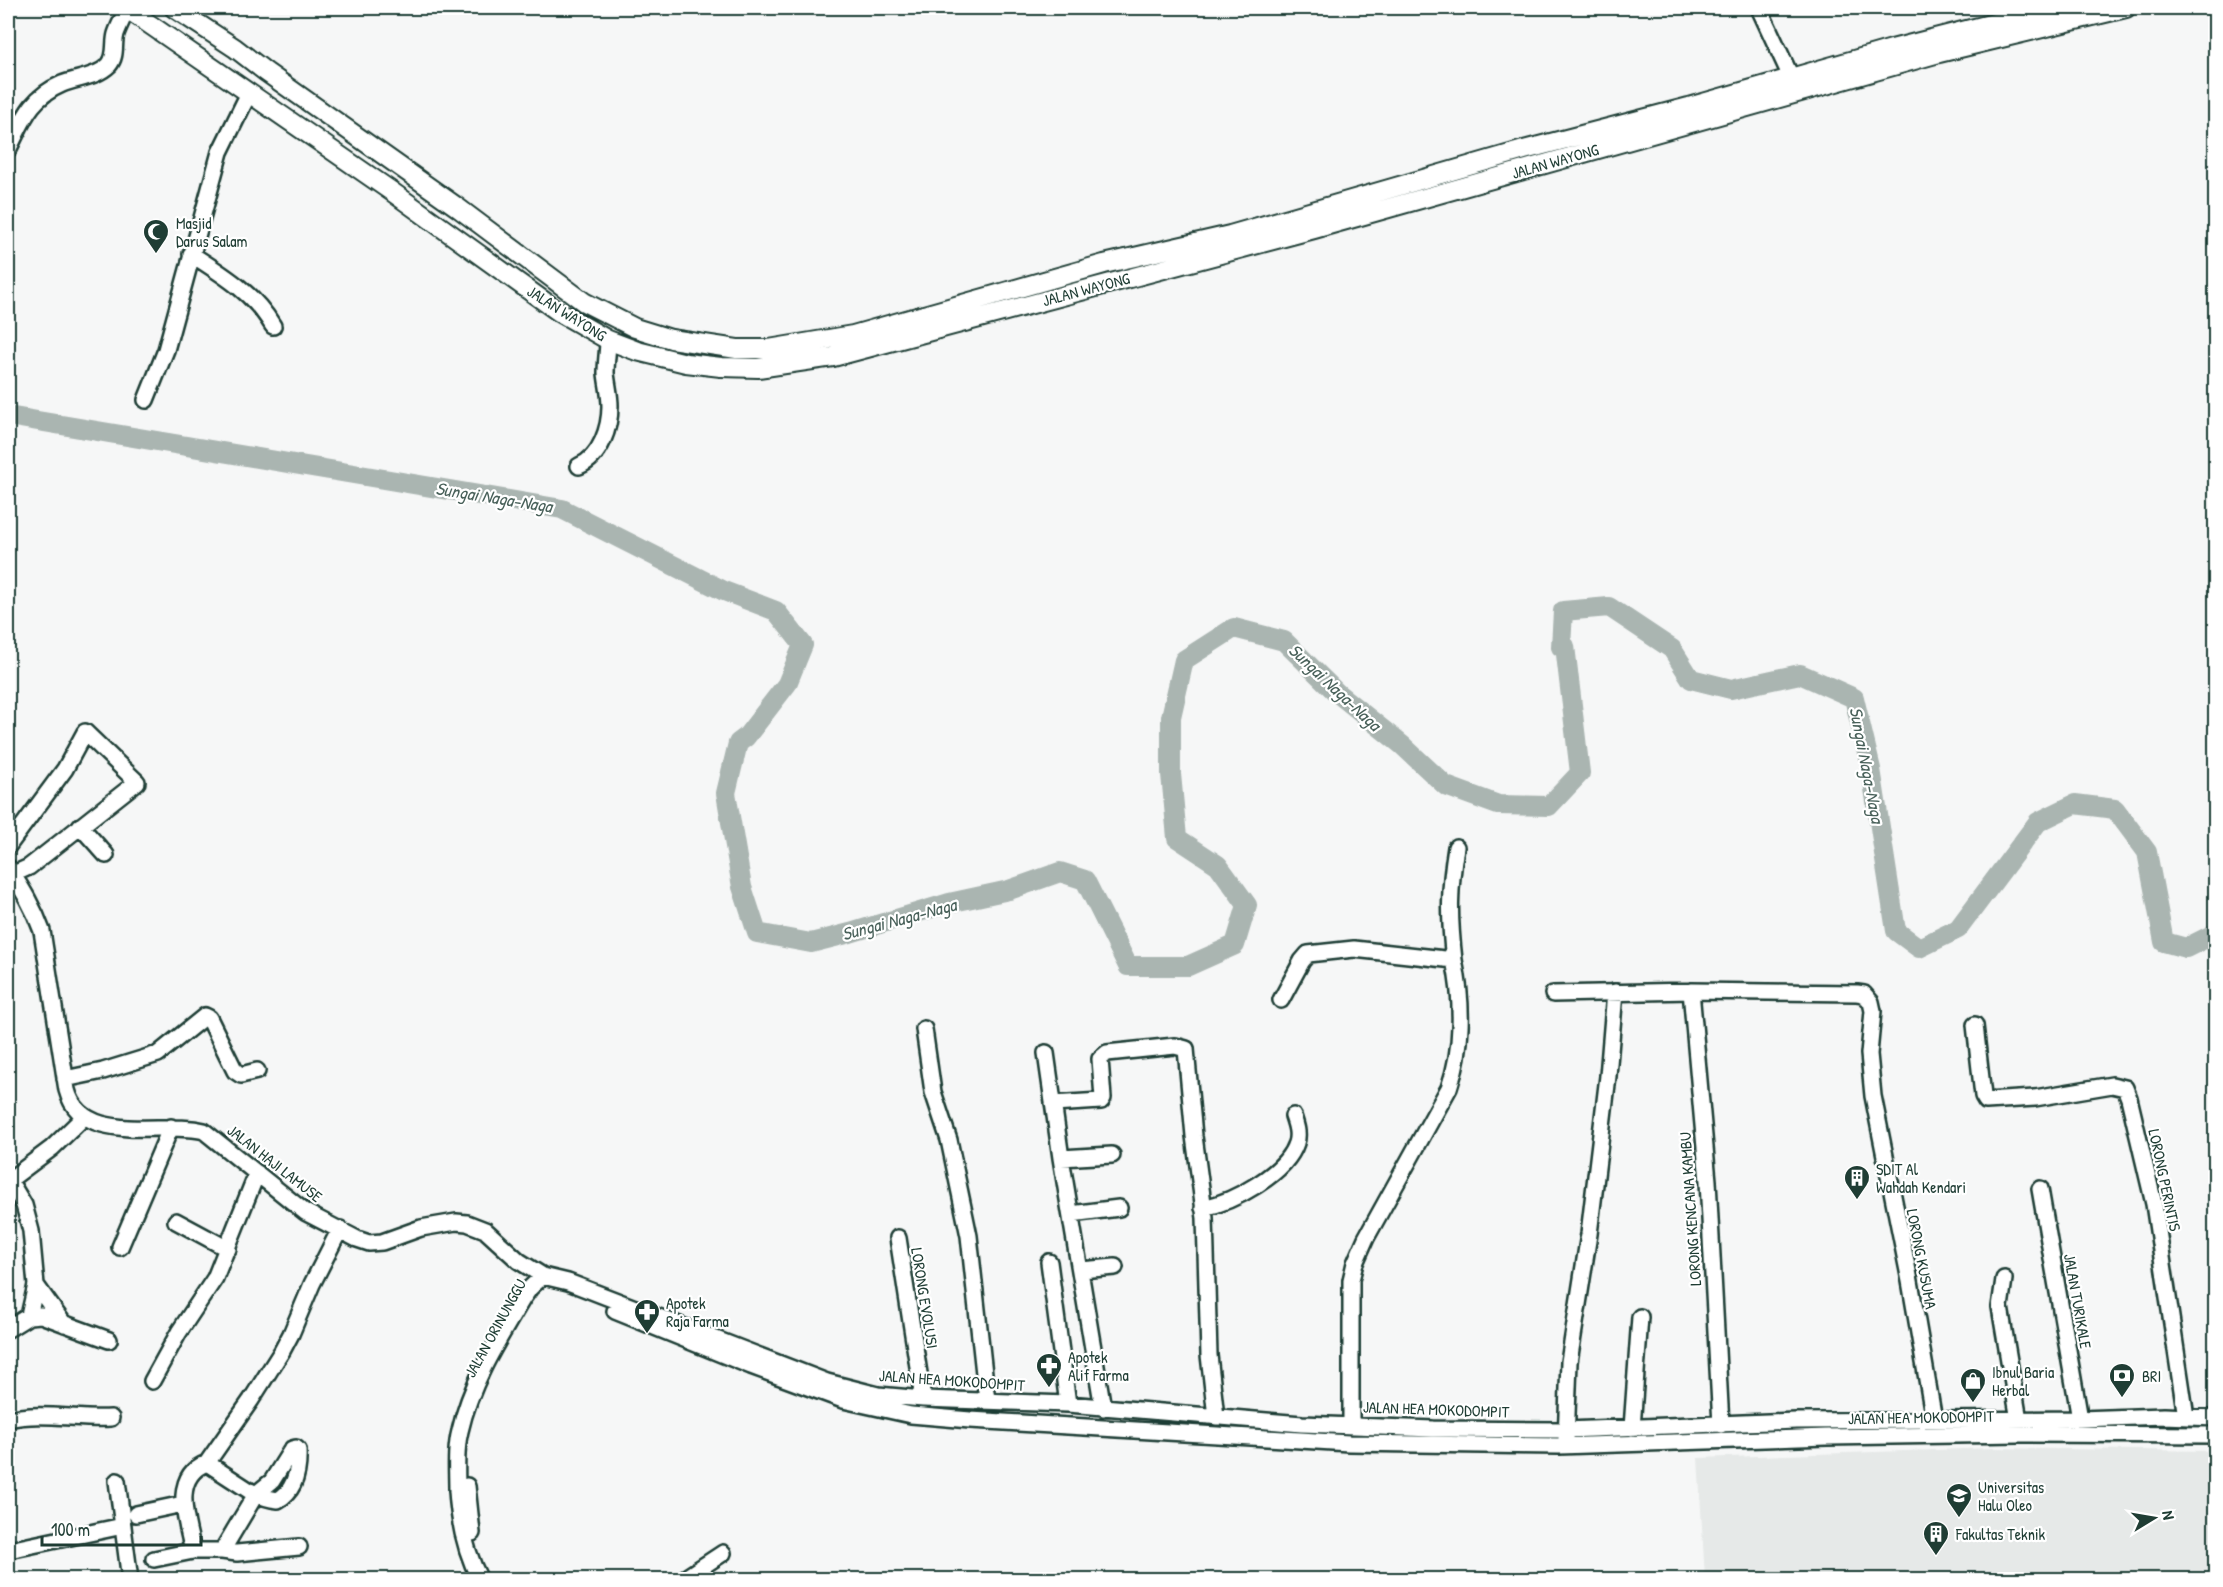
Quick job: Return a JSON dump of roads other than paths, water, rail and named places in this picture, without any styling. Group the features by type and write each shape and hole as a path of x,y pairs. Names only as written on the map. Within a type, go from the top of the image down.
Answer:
{"main road":[{"name":"JALAN WAYONG","path":"127,8 391,191 559,312 608,339 647,354 686,363 758,368 833,357 1314,229 1939,53 2126,8"},
{"name":"JALAN WAYONG","path":"174,8 235,48 447,200 584,302 635,328 671,339 737,349 769,349 854,335 1104,264 1230,235 1524,150 2053,8"}],"street":[{"path":"8,150 33,102 53,89 99,72 111,62 117,31 127,8"},
{"path":"1759,8 1791,77"},
{"path":"146,400 166,350 220,152 249,93"},
{"path":"191,254 250,296 264,310 273,326"},
{"path":"579,466 587,463 594,456 608,422 610,408 606,373 608,339"},
{"path":"8,846 65,769 85,732 137,782 29,867 13,874"},
{"path":"80,826 106,855"},
{"path":"1351,1425 1351,1280 1354,1263 1449,1088 1455,1070 1460,1021 1459,985 1450,922 1450,888 1456,847"},
{"path":"8,893 13,874"},
{"path":"13,874 34,910 46,952 56,1029 70,1102 84,1117 52,1148 8,1180 24,1205 31,1232 36,1285 29,1316"},
{"path":"1281,1000 1302,961 1308,954 1315,952 1354,949 1454,960"},
{"path":"1553,994 1690,991"},
{"name":"LORONG KUSUMA","path":"1690,991 1857,993 1864,994 1871,1002 1873,1011 1869,1054 1873,1096 1910,1281 1934,1420"},
{"name":"LORONG KENCANA KAMBU","path":"1690,991 1708,1181 1721,1425"},
{"path":"1566,1446 1569,1362 1589,1234 1616,992"},
{"path":"65,1079 103,1071 158,1054 205,1016 209,1018 235,1071 241,1075 257,1071"},
{"name":"LORONG PERINTIS","path":"1975,1025 1983,1096 1986,1101 2035,1098 2112,1085 2125,1088 2130,1098 2154,1204 2186,1417"},
{"path":"924,1029 933,1092 949,1140 969,1236 987,1401"},
{"path":"1053,1104 1101,1101 1100,1059 1107,1053 1175,1046 1186,1049 1203,1208 1209,1355 1216,1417"},
{"path":"1046,1053 1061,1158 1103,1408"},
{"path":"1203,1208 1248,1190 1270,1177 1288,1159 1296,1143 1298,1132 1293,1116"},
{"name":"JALAN HAJI LAMUSE","path":"84,1117 104,1125 125,1128 189,1127 204,1131 305,1212 369,1243 382,1242 421,1228 456,1222 467,1223 484,1230 519,1261 543,1276"},
{"path":"120,1247 171,1127"},
{"path":"1061,1158 1112,1155"},
{"path":"152,1381 179,1332 215,1278 257,1173"},
{"name":"JALAN TURIKALE","path":"2040,1188 2080,1419"},
{"path":"1071,1214 1119,1208"},
{"path":"176,1221 205,1239 228,1249"},
{"path":"193,1551 183,1504 188,1479 197,1467 207,1463 278,1359 340,1229"},
{"name":"LORONG EVOLUSI","path":"898,1238 923,1399"},
{"path":"1049,1262 1068,1404"},
{"path":"1081,1270 1115,1267"},
{"name":"JALAN HEA MOKODOMPIT","path":"543,1276 550,1285 751,1366 843,1400 886,1411 970,1420 1349,1443 1566,1446 1866,1429 1934,1420 2216,1418"},
{"name":"JALAN HEA MOKODOMPIT","path":"543,1276 568,1282 827,1382 878,1395 923,1399 1068,1404 1302,1424 1433,1429 1566,1430 1796,1421 1866,1429 2020,1434 2216,1435"},
{"name":"JALAN ORINUNGGU","path":"480,1580 468,1554 457,1509 456,1476 459,1433 471,1394 483,1368 523,1298 543,1276"},
{"name":"JALAN ORINUNGGU","path":"491,1580 474,1544 470,1526 466,1465 469,1432 475,1402 543,1276"},
{"path":"2004,1279 2000,1307 2019,1420"},
{"path":"36,1285 64,1324"},
{"path":"8,1329 29,1316 41,1315 109,1340"},
{"path":"1632,1428 1640,1317"},
{"path":"8,1419 34,1415 111,1418"},
{"path":"1195,1433 1196,1415"},
{"path":"1302,1424 1302,1440"},
{"path":"207,1463 256,1494 222,1551"},
{"path":"117,1480 130,1580"},
{"path":"136,1514 183,1504"},
{"path":"9,1550 123,1526"},
{"path":"154,1559 193,1551 237,1553 299,1547"},
{"path":"682,1580 723,1553"}],"waterway":[{"name":"Sungai Naga-Naga","path":"8,416 562,509 724,591 776,611 803,645 787,684 746,737 738,743 726,793 742,887 757,933 811,943 949,903 1009,890 1060,872 1085,880 1128,966 1188,966 1235,945 1247,905 1218,865 1177,838 1171,774 1171,717 1184,660 1234,628 1284,641 1336,692 1402,745 1446,786 1498,805 1549,806 1580,773 1565,646 1561,647 1563,611 1609,607 1672,649 1691,679 1731,689 1800,674 1854,698 1871,769 1896,931 1919,948 1958,929 2038,822 2075,804 2115,809 2147,852 2164,942 2186,948 2216,933"}],"place":[{"name":"Masjid Darus Salam","path":"156,255"},
{"name":"SDIT Al Wahdah Kendari","path":"1857,1201"},
{"name":"Apotek Raja Farma","path":"647,1335"},
{"name":"Apotek Alif Farma","path":"1049,1389"},
{"name":"BRI","path":"2122,1399"},
{"name":"Ibnul Baria Herbal","path":"1973,1404"},
{"name":"Universitas Halu Oleo","path":"1959,1519"},
{"name":"Fakultas Teknik","path":"1936,1557"}]}
